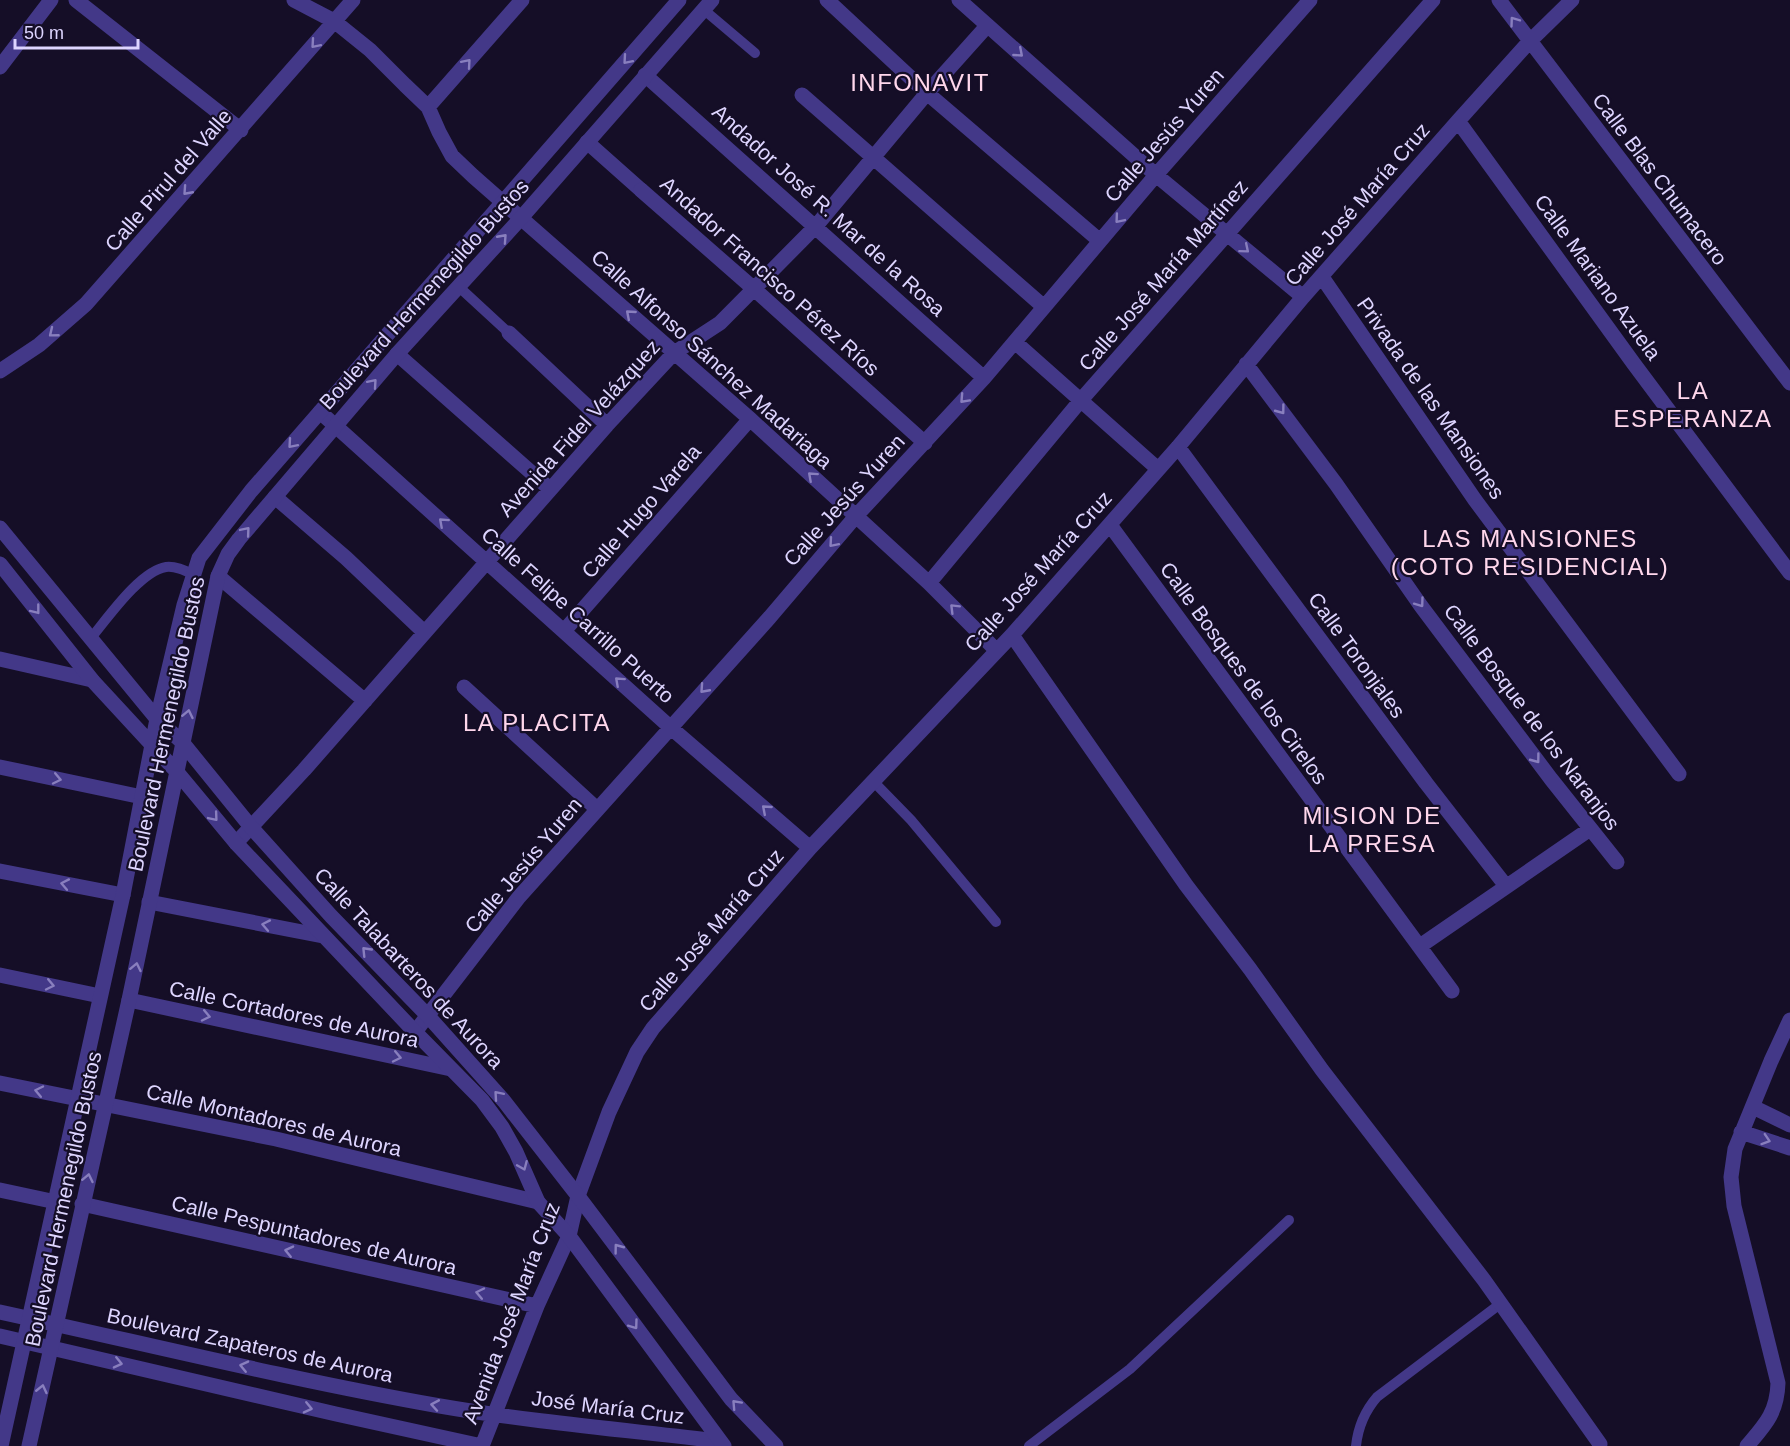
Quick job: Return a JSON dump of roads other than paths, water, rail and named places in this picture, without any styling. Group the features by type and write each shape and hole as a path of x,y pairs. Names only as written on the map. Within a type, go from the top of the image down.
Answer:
{"street":[{"path":"0,67 51,0"},
{"path":"76,0 241,130"},
{"path":"294,0 334,21 370,50 428,107 522,0"},
{"name":"Calle Pirul del Valle","path":"0,371 39,345 87,304 353,0"},
{"name":"Boulevard Hermenegildo Bustos","path":"2,1446 123,895 157,719 199,558 224,523 679,0"},
{"path":"827,0 927,93 1100,242"},
{"name":"Calle Jesús Yuren","path":"415,1032 519,897 770,617 856,516 984,378 1156,174 1310,0"},
{"name":"Calle José María Martínez","path":"929,583 1082,400 1433,0"},
{"name":"Calle Blas Chumacero","path":"1499,0 1790,383"},
{"name":"Calle José María Cruz","path":"578,1196 619,1091 637,1052 653,1028 872,780 1012,635 1178,447 1246,363 1458,121 1529,42 1572,0"},
{"path":"965,2 987,26 1156,174 1303,297"},
{"name":"Boulevard Hermenegildo Bustos","path":"29,1446 129,999 218,576 228,554 397,354 521,218 665,51 708,5"},
{"name":"Avenida Fidel Velázquez","path":"236,843 607,425 674,353 720,323 816,226 927,93 987,26"},
{"path":"648,35 665,51"},
{"name":"Andador José R. Mar de la Rosa","path":"645,75 984,378"},
{"path":"802,95 1044,307"},
{"name":"Calle Alfonso Sánchez Madariaga","path":"428,107 452,156 750,419 929,583 996,650"},
{"name":"Calle Mariano Azuela","path":"1458,121 1634,364 1790,573"},
{"name":"Andador Francisco Pérez Ríos","path":"587,141 925,442"},
{"name":"Privada de las Mansiones","path":"1322,277 1474,500 1679,774"},
{"path":"509,333 607,425"},
{"path":"1015,342 1158,469"},
{"path":"397,354 550,489"},
{"name":"Calle Bosque de los Naranjos","path":"1246,363 1336,484 1421,606 1617,862"},
{"name":"Calle Felipe Carrillo Puerto","path":"320,412 670,727 810,848"},
{"name":"Calle Hugo Varela","path":"564,631 750,419"},
{"name":"Calle Toronjales","path":"1178,447 1392,737 1506,885"},
{"path":"275,497 346,558 424,632"},
{"name":"Calle Bosques de los Cirelos","path":"1110,525 1452,991"},
{"name":"Calle Talabarteros de Aurora","path":"0,528 157,719 182,742 251,827 331,916 428,1016 504,1101 731,1399 776,1446"},
{"name":"Calle Talabarteros de Aurora","path":"0,564 92,680 177,772 236,843 482,1100 502,1126 538,1202 568,1236 722,1444"},
{"path":"218,576 365,700"},
{"path":"1012,635 1186,885 1250,969 1322,1070 1500,1304 1600,1444"},
{"path":"0,659 92,680"},
{"path":"464,687 597,809"},
{"path":"0,767 142,797"},
{"path":"1420,946 1590,828"},
{"path":"0,871 123,895"},
{"path":"150,902 324,936"},
{"path":"0,975 100,996"},
{"name":"Calle Cortadores de Aurora","path":"129,999 451,1069"},
{"path":"1747,1446 1770,1418 1778,1383 1732,1192 1732,1163 1741,1132 1790,1020"},
{"name":"Calle Montadores de Aurora","path":"0,1083 276,1139 538,1202"},
{"path":"1753,1107 1790,1125"},
{"path":"1741,1132 1790,1148"},
{"path":"0,1190 56,1202"},
{"name":"Avenida José María Cruz","path":"482,1446 537,1306 568,1236 578,1196"},
{"name":"Calle Pespuntadores de Aurora","path":"82,1204 537,1306"},
{"name":"Boulevard Zapateros de Aurora","path":"0,1312 341,1388 493,1415"},
{"path":"0,1336 482,1446"},
{"path":"336,1414 341,1388"},
{"name":"José María Cruz","path":"493,1415 722,1444"}],"lane":[{"path":"708,5 755,53"},
{"path":"459,287 509,333"},
{"path":"91,638 143,578 157,569 174,567 193,574"},
{"path":"872,780 911,820 996,922"},
{"path":"1029,1446 1130,1369 1289,1220"},
{"path":"1356,1446 1361,1421 1377,1397 1500,1304"}],"district":[{"name":"INFONAVIT","path":"920,82"},
{"name":"LA ESPERANZA","path":"1693,404"},
{"name":"LAS MANSIONES (COTO RESIDENCIAL)","path":"1530,552"},
{"name":"LA PLACITA","path":"537,722"},
{"name":"MISION DE LA PRESA","path":"1372,829"}]}
